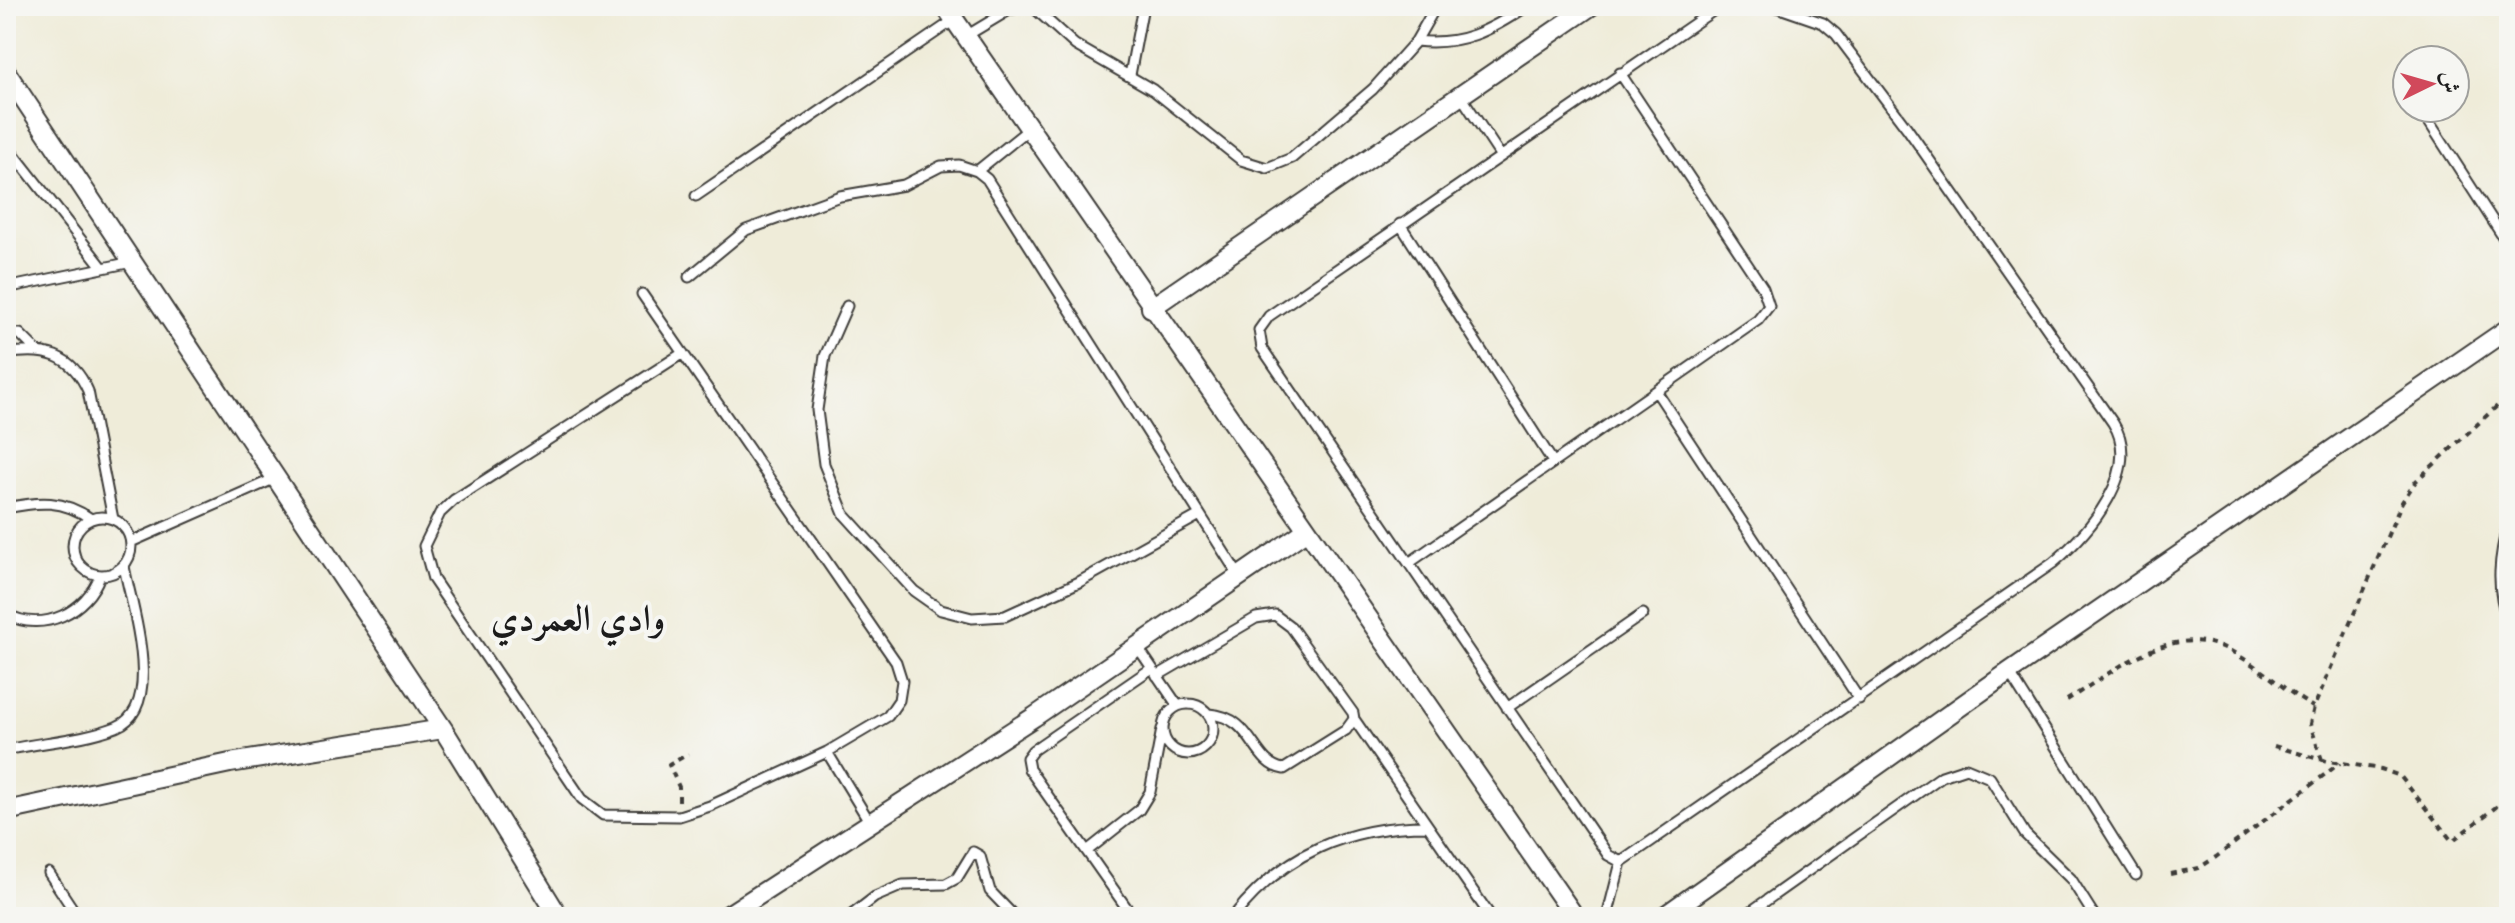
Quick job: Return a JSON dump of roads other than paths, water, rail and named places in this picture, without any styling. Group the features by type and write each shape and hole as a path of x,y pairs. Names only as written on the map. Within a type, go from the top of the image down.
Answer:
{"street":[{"path":"1151,308 1591,6"},
{"path":"950,13 1151,308 1575,917"},
{"path":"6,72 443,729 559,917"},
{"path":"1663,917 2009,672 2507,334"},
{"path":"725,917 869,821 984,750 1307,530"},
{"path":"6,811 230,763 443,729"}],"lane":[{"path":"1130,75 1143,6"},
{"path":"966,36 1011,9 1033,7 1075,45 1130,75 1178,107 1241,160 1267,168 1292,158 1373,89 1416,41 1436,6"},
{"path":"1416,41 1441,44 1465,41 1488,31 1527,6"},
{"path":"1621,862 1608,855 1259,340 1262,322 1269,316 1720,6"},
{"path":"1607,917 1621,862 1859,699 2072,547 2100,509 2123,460 2124,447 2120,434 1907,128 1836,34 1823,23 1774,6"},
{"path":"696,196 950,13"},
{"path":"1409,563 1765,314 1768,296 1620,73"},
{"path":"1461,96 1500,155"},
{"path":"2430,124 2509,246"},
{"path":"977,171 1029,129"},
{"path":"6,144 103,268"},
{"path":"689,277 732,240 761,222 840,196 904,185 941,166 959,165 977,171 995,191 1198,516 1239,576"},
{"path":"1400,224 1553,462"},
{"path":"6,288 132,262"},
{"path":"642,294 683,353 896,662 901,690 888,716 827,752 703,810 679,816 603,815 582,799 433,579 424,546 440,513 454,500 683,353"},
{"path":"847,306 825,356 817,410 824,464 844,514 914,591 941,610 972,618 1005,616 1079,582 1198,516"},
{"path":"6,334 20,334 36,350"},
{"path":"6,354 36,350 54,353 81,375 88,391 113,519"},
{"path":"1656,391 1859,699"},
{"path":"131,542 276,478"},
{"path":"6,508 47,501 63,503 91,519 113,519 124,526 131,542 124,566 144,677 138,707 116,727 6,750"},
{"path":"91,519 78,530 73,546 84,569 109,575 124,566"},
{"path":"2509,521 2500,554 2499,588 2509,623"},
{"path":"6,614 29,621 74,612 95,590 100,575"},
{"path":"1507,708 1643,614"},
{"path":"1133,917 1029,769 1027,758 1033,750 1155,672 1256,618 1275,615 1291,627 1353,713 1354,719 1491,917"},
{"path":"1137,646 1178,706"},
{"path":"2009,672 2136,875"},
{"path":"1087,851 1125,823 1145,801 1150,792 1165,718 1178,706 1195,704 1209,714 1232,719 1242,726 1269,764 1284,769 1346,730 1354,719"},
{"path":"1163,726 1164,735 1174,750 1190,754 1206,747 1211,740 1213,731 1209,714"},
{"path":"827,752 869,821"},
{"path":"1743,917 1942,776 1966,768 1990,778 2025,834 2071,879 2095,917"},
{"path":"1233,917 1273,873 1330,840 1373,829 1428,826"},
{"path":"849,917 875,897 903,885 946,884 957,878 973,852 980,856 990,891 1015,917"},
{"path":"49,873 78,917"}],"district":[{"name":"وادي العمردي","path":"578,617"}]}
